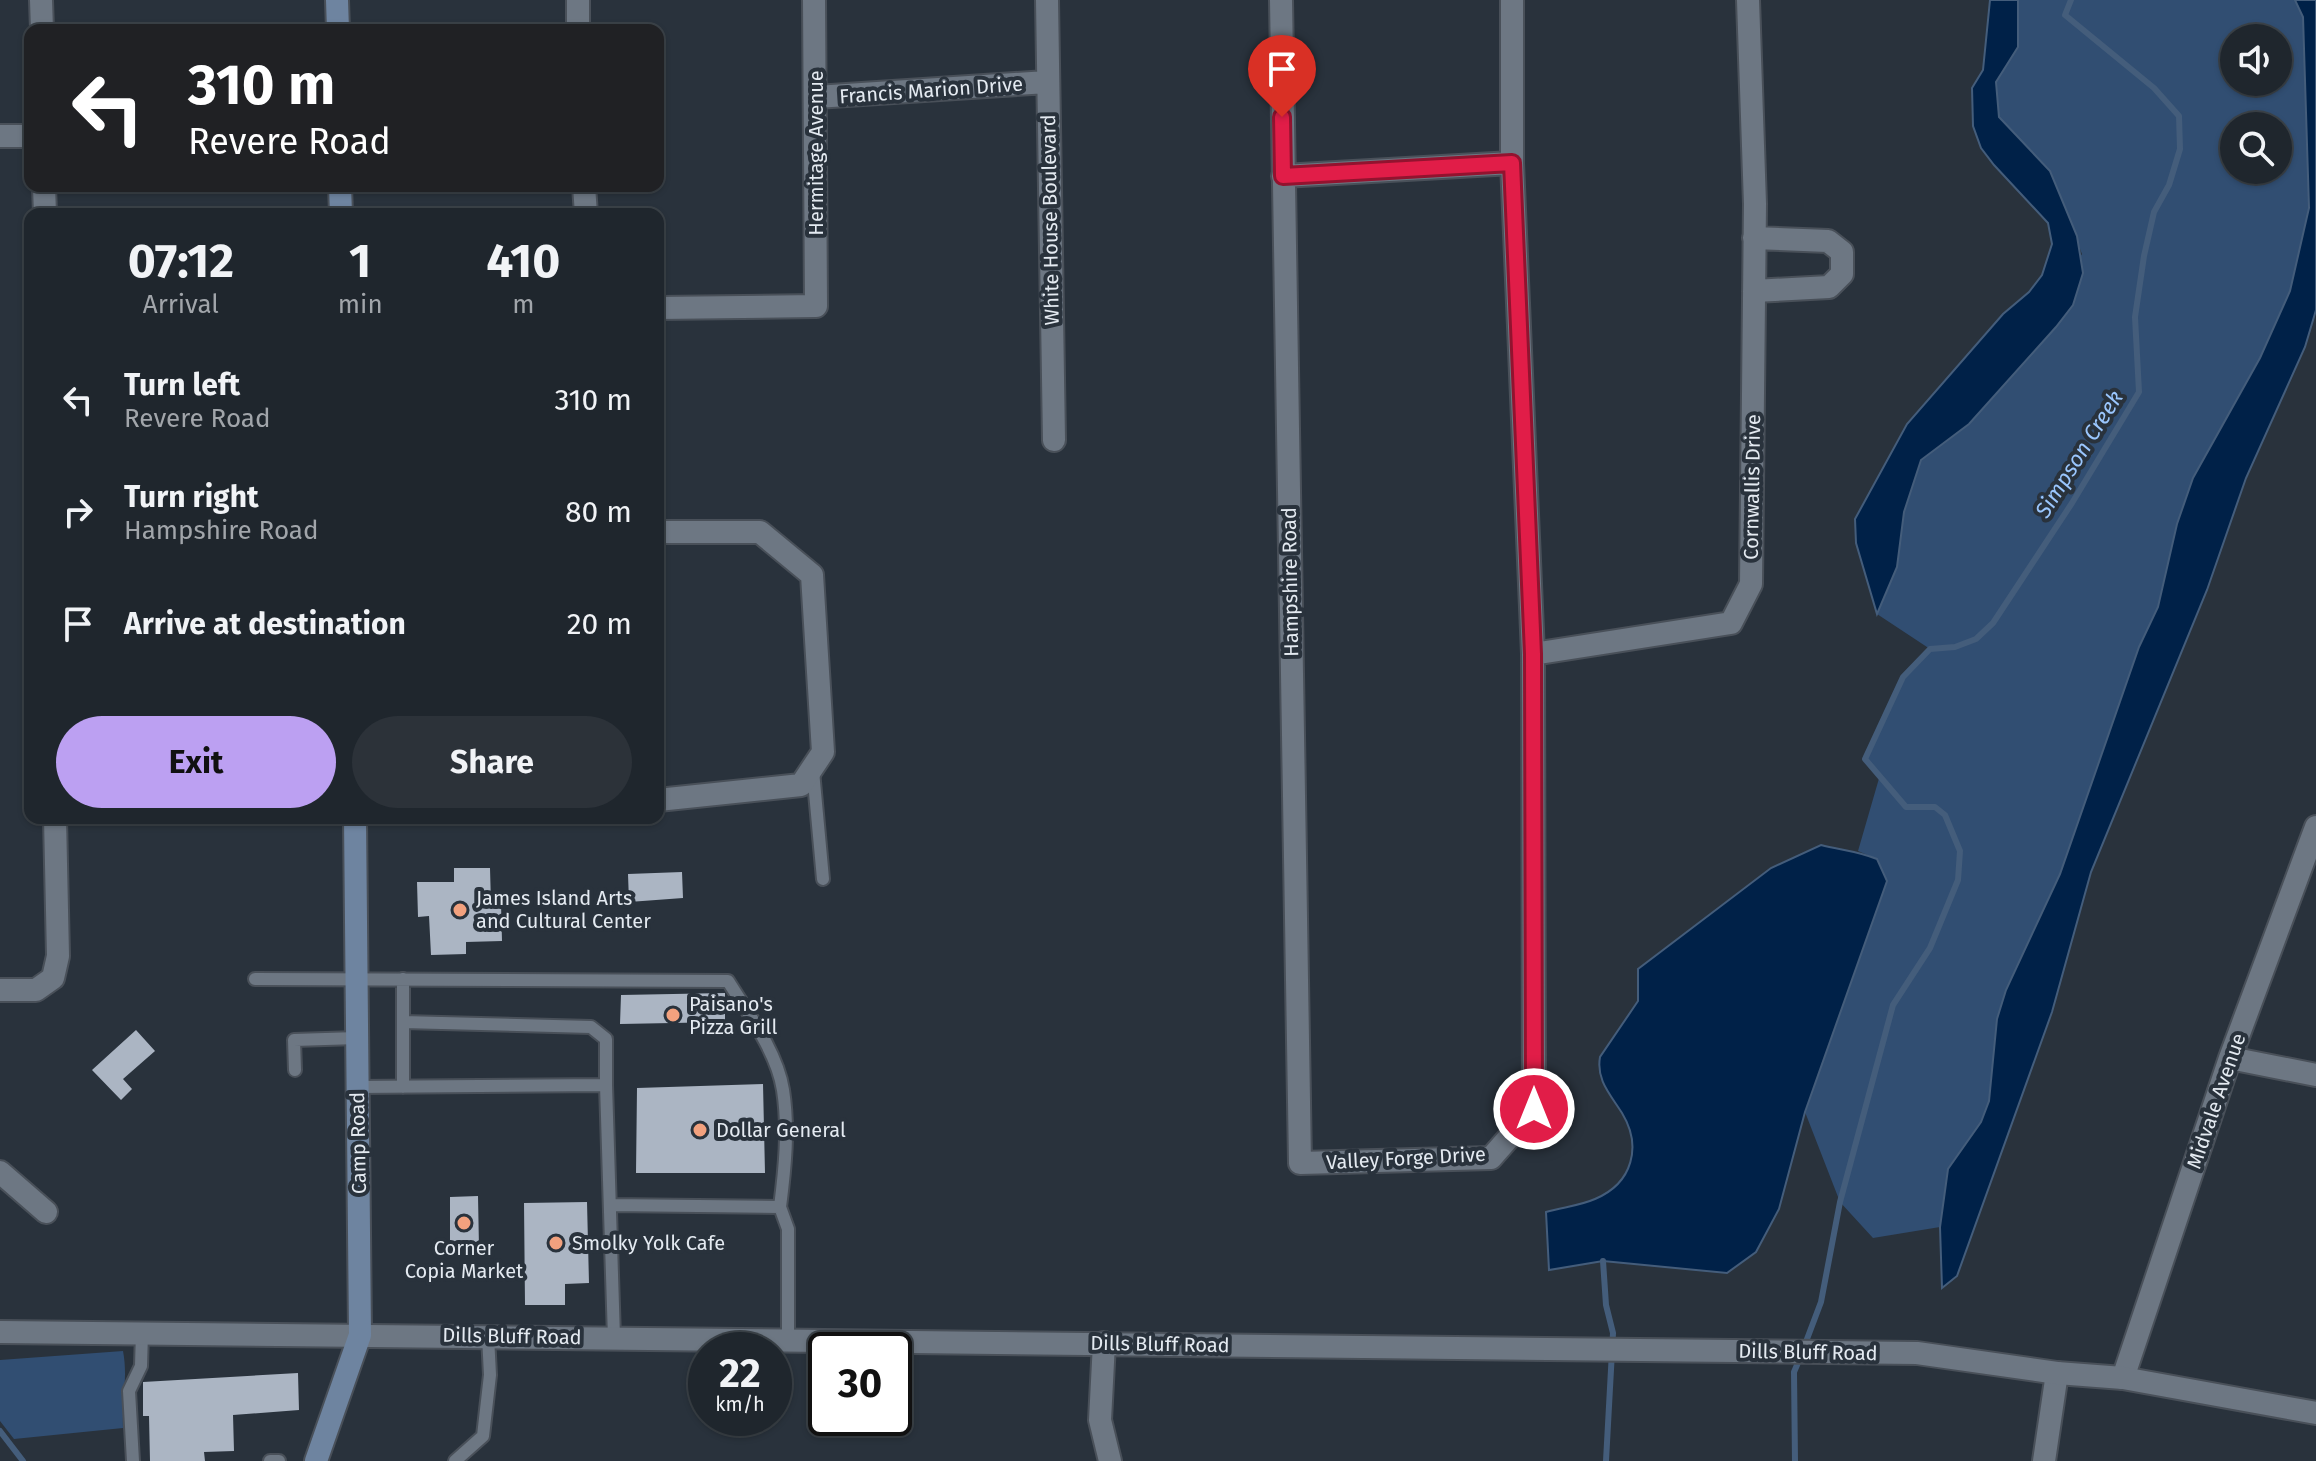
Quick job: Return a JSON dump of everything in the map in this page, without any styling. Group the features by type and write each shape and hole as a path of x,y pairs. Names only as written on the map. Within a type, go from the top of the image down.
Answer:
{"main road":[{"path":"337,0 338,24"},
{"name":"Camp Road","path":"316,1461 360,1335 355,824"}],"street":[{"path":"41,0 42,24"},
{"path":"578,0 578,24"},
{"name":"Hermitage Avenue","path":"664,308 816,306 814,0"},
{"name":"White House Boulevard","path":"1047,0 1054,440"},
{"name":"Hampshire Road","path":"1281,0 1300,1163"},
{"name":"Valley Forge Drive","path":"1300,1163 1491,1158 1534,1109 1533,654 1512,163 1512,0"},
{"name":"Cornwallis Drive","path":"1533,654 1731,623 1751,584 1754,238 1748,0"},
{"name":"Francis Marion Drive","path":"816,97 1047,82"},
{"path":"0,136 24,136"},
{"path":"1283,176 1512,163"},
{"path":"1754,238 1828,241 1842,252 1842,274 1829,287 1754,291"},
{"path":"664,532 760,532 812,575 823,752 801,785 664,799"},
{"path":"0,990 36,990 53,978 58,956 55,824"},
{"name":"Midvale Avenue","path":"2123,1378 2230,1058 2316,827"},
{"path":"2230,1058 2316,1075"},
{"path":"0,1172 46,1212"},
{"name":"Dills Bluff Road","path":"0,1332 688,1339"},
{"name":"Dills Bluff Road","path":"792,1340 1917,1353 2057,1373 2123,1378 2316,1413"},
{"path":"1104,1343 1100,1420 1110,1461"},
{"path":"2044,1461 2057,1373"}],"lane":[{"path":"813,768 823,879"},
{"path":"255,979 728,981 762,1037 783,1088 787,1152 780,1207 788,1229 788,1332"},
{"path":"403,979 403,1087"},
{"path":"403,1022 591,1027 606,1039 614,1338"},
{"path":"295,1070 294,1040 357,1038"},
{"path":"357,1087 606,1085"},
{"path":"610,1205 780,1207"},
{"path":"133,1461 129,1391 141,1366 142,1333"},
{"path":"455,1461 483,1436 490,1375 488,1336"},
{"path":"270,1461 279,1461"}],"shaded area":[{"path":"1990,0 2018,0 2018,47 1996,82 1999,117 2050,171 2077,236 2083,273 2073,305 2056,327 1969,424 1921,460 1904,512 1897,567 1877,614 1856,543 1855,519 1907,424 2003,314 2029,292 2042,275 2052,244 2048,223 1994,165 1981,148 1973,126 1972,88 1983,70"},
{"path":"2018,0 2295,0 2303,17 2309,208 2290,291 2260,358 2193,478 2177,524 2158,607 2139,647 2060,874 2006,990 1997,1019 1989,1101 1981,1122 1948,1168 1940,1227 1873,1238 1840,1202 1805,1112 1887,881 1877,859 1858,851 1880,775 1865,759 1903,677 1930,649 1877,614 1897,567 1904,513 1921,460 1969,424 2082,254 2050,171 1999,117 1996,81 2018,47"},
{"path":"2295,0 2316,0 2316,310 2305,347 2246,478 2207,590 2091,872 2052,1012 1957,1276 1942,1288 1940,1227 1948,1169 1981,1122 1989,1101 1997,1019 2006,990 2060,874 2139,647 2158,607 2177,524 2193,478 2260,358 2290,291 2309,208 2303,17"},
{"path":"1821,845 1877,859 1887,881 1805,1112 1779,1209 1756,1252 1727,1273 1603,1261 1549,1270 1546,1212 1589,1201 1608,1192 1626,1173 1630,1162 1632,1138 1622,1113 1605,1086 1599,1065 1600,1057 1638,1001 1638,969 1771,868"},
{"path":"123,1351 123,1428 14,1439 0,1421 0,1360"}],"building":[{"name":"James Island Arts and Cultural Center","path":"454,868 490,868 491,904 501,904 502,941 466,942 466,954 431,955 429,916 418,917 417,882 454,882"},
{"path":"682,872 683,898 629,902 628,874"},
{"name":"Paisano's Pizza Grill","path":"725,993 725,1022 620,1024 621,995"},
{"path":"136,1030 155,1051 123,1079 132,1089 121,1100 92,1070"},
{"name":"Dollar General","path":"763,1084 765,1173 636,1173 637,1088"},
{"name":"Corner Copia Market","path":"478,1196 479,1248 450,1249 450,1197"},
{"name":"Smolky Yolk Cafe","path":"587,1202 589,1283 565,1284 565,1305 525,1305 524,1203"},
{"path":"298,1373 299,1410 233,1415 234,1451 204,1452 205,1461 150,1461 149,1416 143,1416 143,1382"}],"waterway":[{"name":"Simpson Creek","path":"1804,1347 1821,1302 1840,1202 1893,1005 1930,948 1958,880 1960,851 1945,815 1935,807 1906,807 1865,759 1903,677 1930,649 1955,647 1976,639 1993,623 2072,503 2139,392 2135,317 2154,212 2169,185 2180,149 2179,116 2154,88 2065,15 2071,0"},
{"name":"Simpson Creek","path":"1603,1261 1606,1305 1613,1333 1606,1461"},
{"path":"1795,1461 1794,1372 1800,1358"},
{"name":"Simpson Creek","path":"0,1431 23,1461"}],"place":[{"name":"James Island Arts and Cultural Center","path":"460,910"},
{"name":"Paisano's Pizza Grill","path":"673,1015"},
{"name":"Dollar General","path":"700,1130"},
{"name":"Corner Copia Market","path":"464,1223"},
{"name":"Smolky Yolk Cafe","path":"556,1243"}],"route":[{"path":"1282,117 1283,176 1512,163 1533,654 1534,1109"}]}
